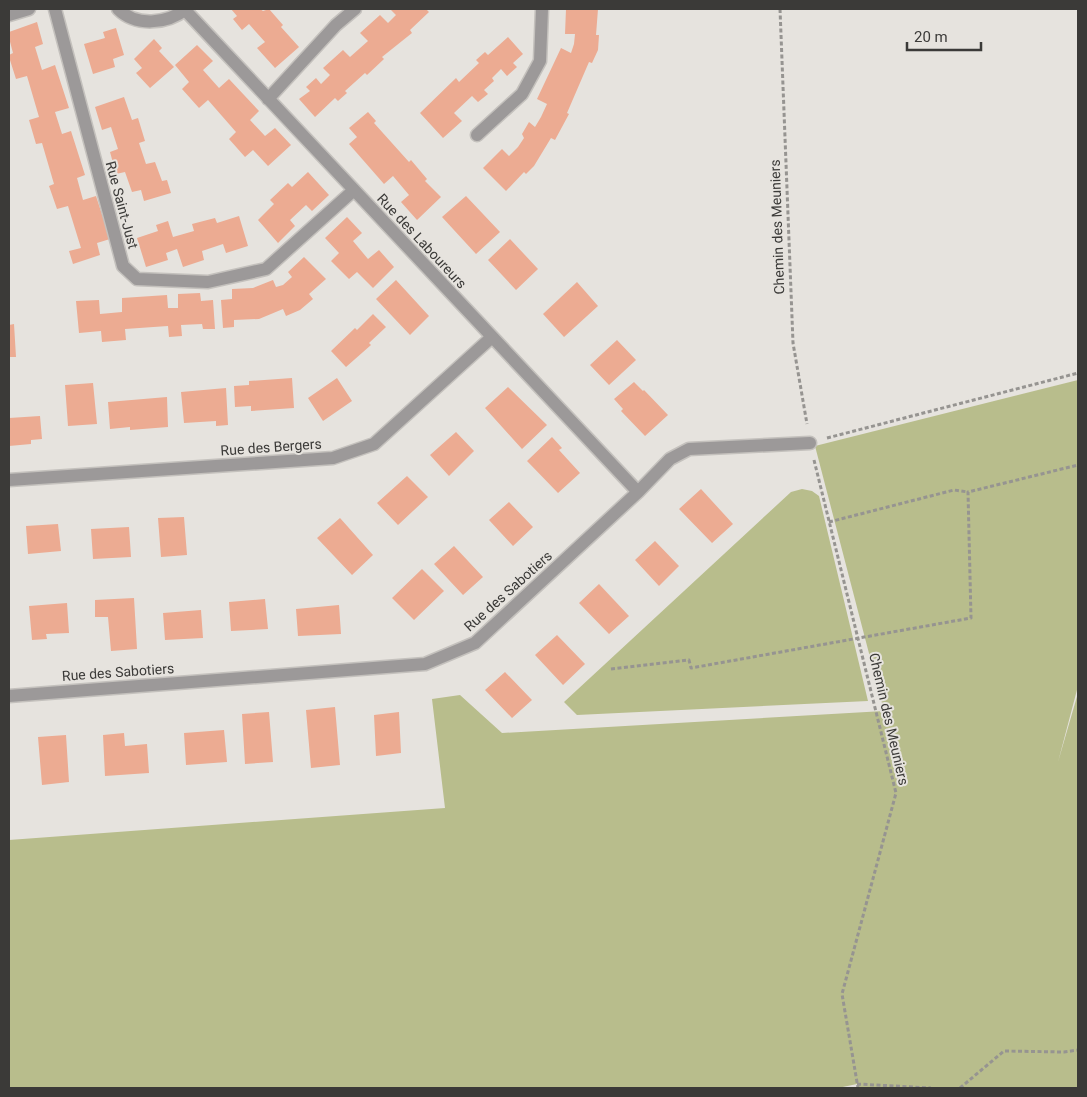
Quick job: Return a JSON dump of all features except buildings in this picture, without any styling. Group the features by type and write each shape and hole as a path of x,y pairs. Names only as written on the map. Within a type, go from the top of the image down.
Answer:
{"street":[{"path":"9,16 29,9"},
{"name":"Rue Saint-Just","path":"55,9 123,266 137,279 208,282 266,268 354,190"},
{"name":"Rue des Laboureurs","path":"118,9 136,19 153,22 170,18 185,10 638,492"},
{"path":"268,99 336,25 355,9"},
{"path":"477,136 522,94 540,61 542,9"},
{"name":"Rue des Bergers","path":"9,480 333,458 374,444 492,337"},
{"name":"Rue des Sabotiers","path":"9,696 425,664 475,643 638,492 670,459 689,449 810,443"}],"path":[{"name":"Chemin des Meuniers","path":"780,9 793,343 810,443 896,793 842,994 858,1086"},
{"path":"810,443 1078,373"},
{"path":"829,522 954,490 968,492 1078,465"},
{"path":"611,669 689,660 691,668 971,618 968,492"},
{"path":"960,1088 1004,1051 1064,1052 1078,1050"},
{"path":"858,1086 931,1088"}],"green space":[{"path":"1078,380 1078,686 1058,762 1078,693 1078,1088 858,1088 857,1084 838,1088 9,1088 9,840 445,808 432,699 460,695 502,733 884,711 815,446"},
{"path":"802,489 812,491 819,496 868,701 577,715 564,702 791,492"}]}
